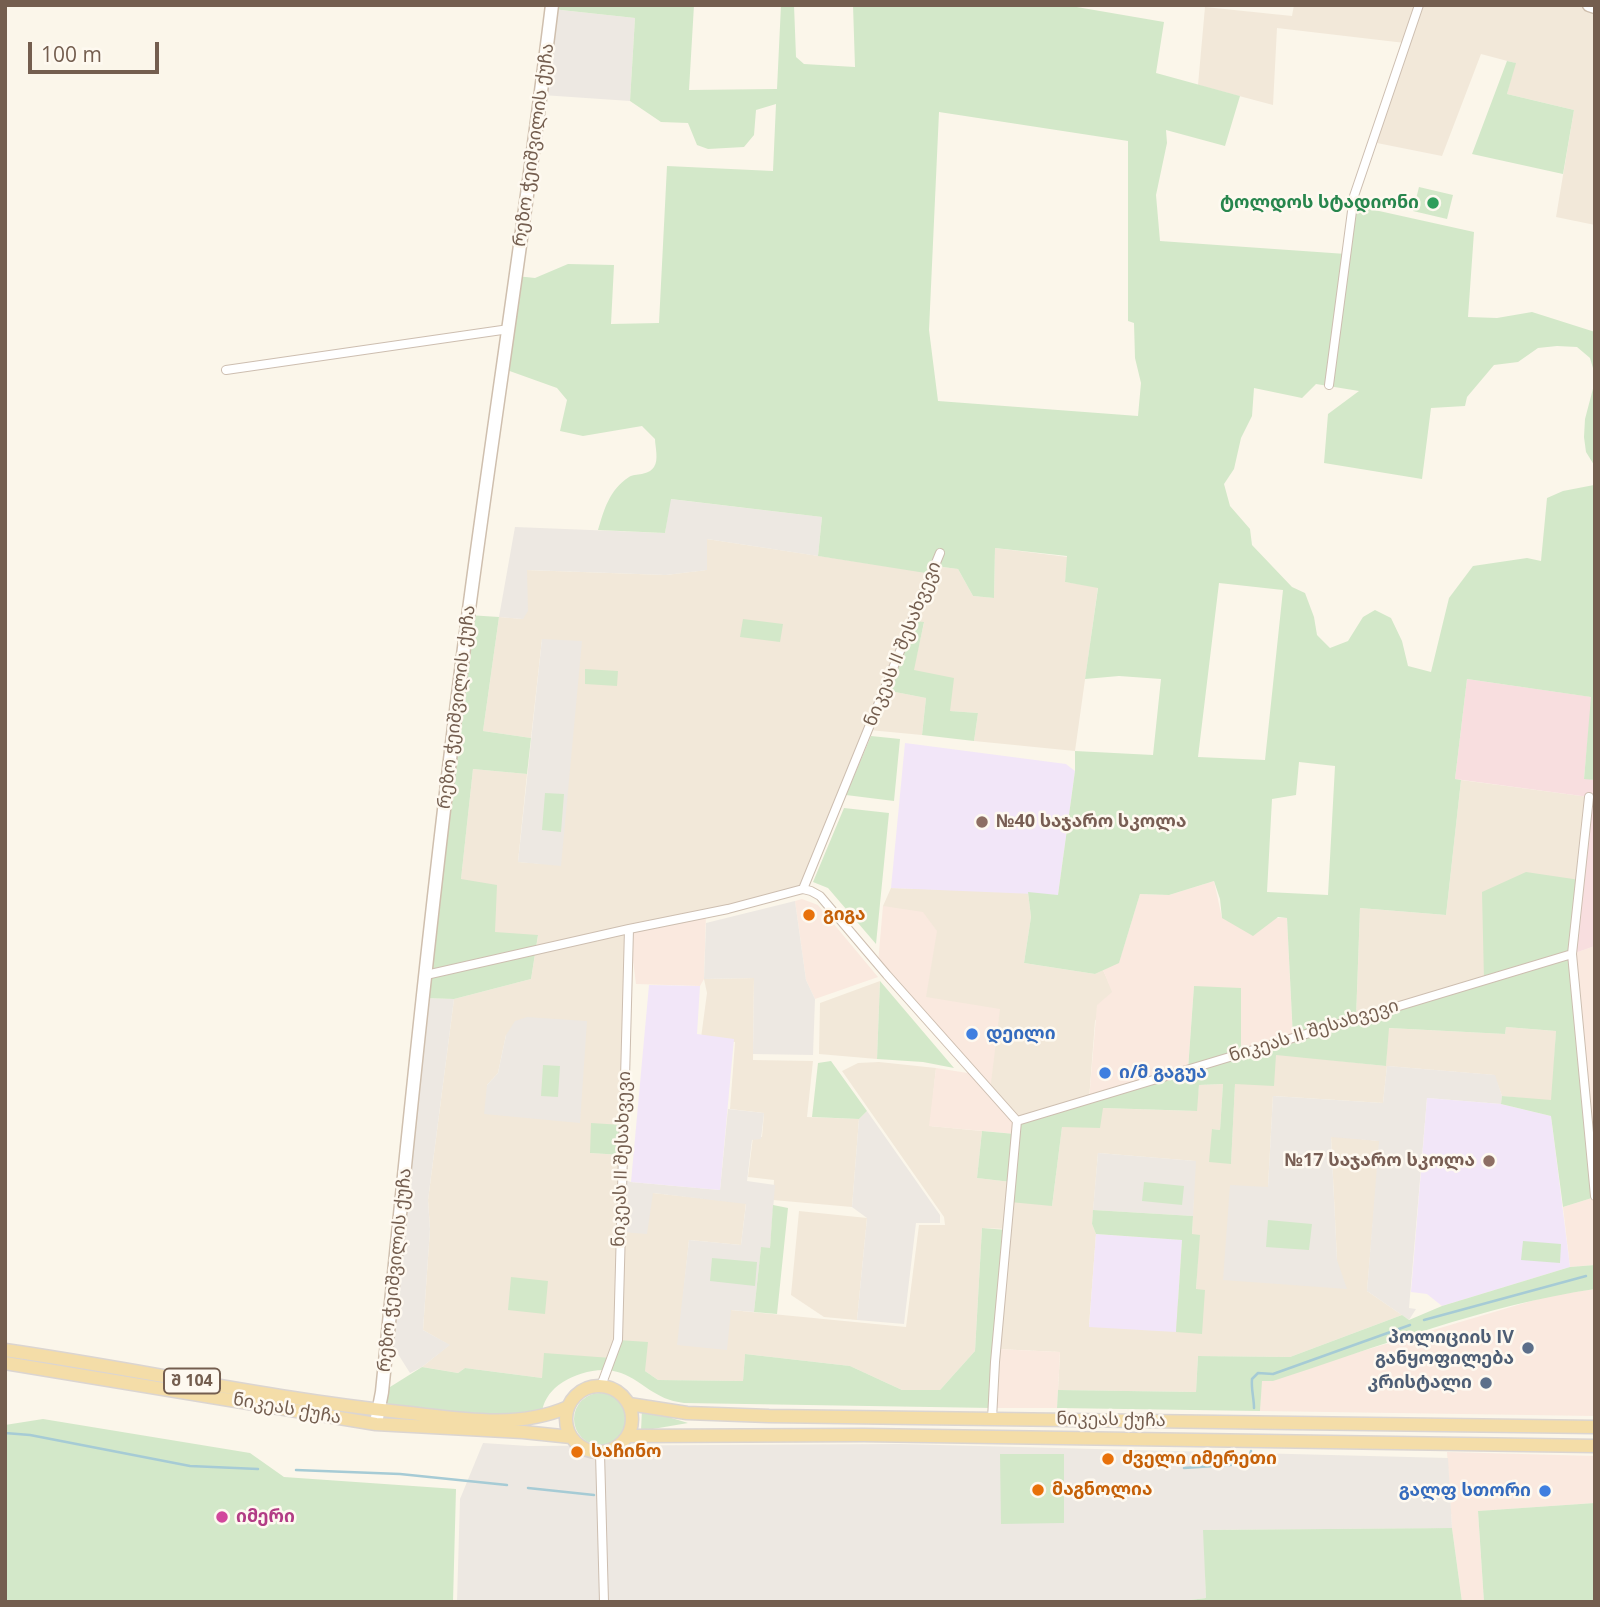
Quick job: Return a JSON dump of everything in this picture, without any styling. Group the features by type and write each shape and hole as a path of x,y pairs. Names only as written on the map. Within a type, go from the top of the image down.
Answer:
{"main road":[{"name":"რეზო ჭეიშვილის ქუჩა","path":"376,1424 380,1410 426,975 468,615 537,133 552,5"},
{"path":"1589,5 1595,7"},
{"name":"ნიკეას ქუჩა","path":"5,1350 278,1396 465,1419 521,1420 547,1416 568,1407 582,1391 601,1386 612,1388 629,1404 687,1413 1595,1427"},
{"name":"ნიკეას ქუჩა","path":"5,1363 376,1424 571,1437 578,1445 600,1453"},
{"path":"600,1453 621,1445 628,1436 632,1425 629,1404"},
{"path":"568,1407 567,1428 571,1437"},
{"path":"1477,1444 1478,1425"},
{"name":"ნიკეას ქუჩა","path":"628,1436 864,1435 1595,1446"}],"street":[{"path":"1329,385 1353,196 1419,5"},
{"path":"226,370 509,330"},
{"name":"ნიკეას II შესახვევი","path":"803,889 940,553"},
{"path":"1589,797 1572,954 1595,1196"},
{"path":"426,975 728,909 803,889 820,896 1017,1121 992,1419"},
{"name":"ნიკეას II შესახვევი","path":"601,1386 618,1340 629,929"},
{"name":"ნიკეას II შესახვევი","path":"1017,1121 1572,954"},
{"path":"600,1453 604,1602"}],"shaded area":[{"path":"1294,5 1595,7 1595,225 1556,217 1574,110 1507,94 1515,63 1481,54 1442,156 1372,142 1405,43 1277,28 1273,105 1198,85 1205,7 1292,16"},
{"path":"552,9 635,18 630,101 542,95"},
{"path":"670,499 822,517 818,556 707,539 707,570 666,575 527,570 528,611 523,619 499,617 515,527 665,533"},
{"path":"707,539 931,573 935,566 958,569 973,596 994,598 995,548 1068,557 1065,582 1098,587 1075,751 974,741 978,713 949,711 913,671 924,623 913,621 886,690 926,698 922,735 869,730 803,889 629,929 623,1125 590,1153 622,1155 621,1232 653,1193 746,1203 741,1245 689,1240 678,1345 731,1310 906,1327 919,1225 945,1225 944,1217 842,1071 858,1063 879,1062 936,1068 930,1126 982,1131 977,1178 1011,1182 1052,1206 1062,1127 1102,1108 1196,1111 1199,1085 1223,1084 1220,1130 1212,1129 1231,1163 1235,1084 1276,1054 1386,1066 1388,1028 1505,1034 1506,1027 1556,1031 1552,1101 1502,1096 1494,1075 1387,1066 1383,1103 1273,1096 1268,1187 1337,1260 1331,1136 1380,1141 1367,1291 1402,1315 1290,1357 1198,1356 1196,1392 1058,1390 1060,1352 996,1349 1007,1229 982,1228 975,1351 940,1390 902,1390 850,1366 745,1354 743,1381 658,1380 645,1371 612,1358 542,1378 465,1368 458,1373 422,1367 449,1345 423,1330 430,1229 428,1200 454,999 531,979 538,936 495,933 461,879 473,769 527,774 518,862 561,865 542,639 531,738 483,731 499,617 523,619 526,570 666,575 706,570","holes":["506,1035 580,1123 487,1085 498,1073","1098,1153 1195,1161 1192,1235 1199,1236 1196,1290 1205,1291 1089,1327 1096,1234 1092,1224"]},
{"path":"542,639 582,641 561,866 518,862"},
{"path":"1467,679 1592,697 1584,778 1595,780 1595,946 1572,954 1589,797 1455,779"},
{"name":"№40 საჯარო სკოლა","path":"905,743 1066,764 1075,771 1058,895 891,888"},
{"path":"1461,780 1589,797 1580,880 1484,981 1356,1019 1360,908 1446,915"},
{"path":"1214,881 1222,918 1287,918 1293,1039 1241,1054 1194,986 1188,1070 1089,1100 1097,1005 1112,992 1103,970 1119,962 1140,894 1169,895"},
{"path":"891,888 1028,892 1031,917 1024,963 1095,974 1103,970 1113,992 1095,1021 1089,1100 1017,1121 990,1091 926,997 883,906"},
{"path":"802,899 818,905 878,977 815,999 806,980 795,901"},
{"path":"795,901 806,980 815,999 813,1055 753,1054 754,978 704,979 706,923"},
{"path":"883,906 923,912 937,931 926,997 1000,1009 990,1091 1017,1121 1016,1134 929,1126 936,1068 974,1074 878,963"},
{"path":"706,914 704,979 700,986 636,984 629,929"},
{"path":"1595,946 1595,1196 1572,954"},
{"path":"754,978 753,1060 813,1061 807,1117 859,1119 852,1207 773,1200 774,1180 748,1177 753,1137 762,1137 764,1113 730,1109 735,1042 701,1038 707,993 704,979"},
{"path":"880,981 877,1059 819,1054 820,1003"},
{"path":"649,985 700,986 697,1034 734,1039 720,1190 631,1182"},
{"path":"424,998 454,999 428,1200 430,1229 423,1330 450,1345 410,1373 391,1343"},
{"path":"527,1017 587,1021 580,1123 484,1114 487,1085 498,1073 506,1035 515,1021"},
{"path":"1387,1066 1495,1075 1502,1096 1501,1104 1427,1098 1409,1308 1416,1309 1409,1320 1367,1291 1379,1141 1331,1137 1337,1260 1347,1289 1223,1280 1230,1185 1268,1187 1273,1096 1383,1103"},
{"name":"№17 საჯარო სკოლა","path":"1427,1098 1501,1104 1551,1116 1570,1267 1442,1306 1427,1294 1411,1292"},
{"path":"728,1109 764,1113 761,1139 752,1140 747,1181 775,1185 770,1248 761,1248 754,1312 731,1310 727,1350 677,1345 689,1240 741,1245 746,1204 653,1193 647,1234 621,1232 621,1179 720,1190"},
{"path":"867,1111 940,1215 940,1223 916,1223 904,1324 857,1320 867,1218 852,1207 859,1119"},
{"path":"1098,1153 1196,1161 1193,1216 1093,1210"},
{"path":"1595,1197 1595,1265 1570,1267 1563,1207"},
{"path":"799,1211 867,1218 857,1320 824,1317 791,1295"},
{"path":"1096,1234 1182,1240 1176,1332 1089,1327"},
{"path":"1595,1289 1595,1416 1260,1411 1261,1381 1548,1296"},
{"path":"996,1349 1060,1352 1057,1408 992,1408"},
{"path":"483,1443 528,1446 900,1444 1448,1458 1452,1528 1204,1530 1206,1598 1174,1602 457,1602 460,1499"},
{"path":"1447,1452 1595,1456 1595,1503 1478,1511 1484,1602 1462,1602 1452,1528"}],"green space":[{"path":"552,5 694,5 689,90 777,89 781,5 794,5 796,57 804,64 855,67 853,5 1065,5 1164,22 1156,73 1240,96 1225,146 1166,130 1167,143 1156,195 1160,241 1346,254 1352,205 1474,232 1468,317 1497,318 1532,312 1595,332 1595,375 1590,358 1577,347 1538,348 1518,362 1494,365 1467,397 1465,406 1431,408 1422,479 1324,463 1328,414 1359,391 1316,384 1302,398 1254,388 1252,416 1241,438 1234,469 1224,484 1230,506 1250,529 1252,545 1292,587 1305,593 1317,635 1330,648 1348,641 1363,617 1375,610 1391,618 1402,641 1408,666 1431,672 1449,598 1473,566 1527,558 1541,561 1547,498 1563,491 1594,485 1594,465 1586,452 1584,437 1585,419 1595,381 1595,780 1584,779 1591,697 1467,679 1455,779 1461,780 1446,915 1360,908 1356,1018 1484,981 1482,892 1526,872 1580,880 1572,954 1595,1197 1563,1207 1551,1116 1501,1104 1502,1096 1551,1100 1556,1031 1506,1027 1505,1034 1389,1028 1386,1066 1276,1055 1274,1086 1235,1084 1231,1164 1209,1162 1212,1129 1220,1130 1223,1084 1199,1085 1197,1111 1103,1108 1100,1128 1062,1127 1052,1206 1010,1202 1011,1182 977,1178 982,1131 1015,1134 1017,1121 1188,1070 1194,986 1241,988 1241,1054 1293,1038 1287,918 1278,917 1253,936 1222,918 1214,881 1169,895 1140,894 1119,963 1095,974 1024,963 1031,917 1028,892 1058,895 1075,771 1075,751 1153,755 1161,679 1119,676 1085,679 1098,588 1065,582 1067,556 995,548 994,598 973,596 958,569 935,566 932,574 818,556 822,517 671,499 665,533 598,530 608,501 622,482 629,477 649,472 654,467 657,457 655,439 642,426 583,436 560,431 567,400 557,388 504,369 516,276 535,278 568,264 614,265 611,324 659,323 667,166 773,171 776,104 756,110 754,135 744,147 708,149 697,145 688,123 661,122 630,101 635,18 552,9","holes":["939,112 1128,141 1128,321 1134,323 1135,358 1141,383 1138,416 938,401 929,330","1219,583 1283,590 1265,760 1198,757","1299,762 1335,766 1328,895 1267,892 1272,799 1296,795"]},
{"path":"1507,61 1516,63 1507,94 1574,110 1563,174 1472,154"},
{"name":"ტოლდოს სტადიონი","path":"1419,187 1453,195 1447,219 1413,211"},
{"path":"468,615 499,617 483,731 531,738 527,774 473,769 461,879 497,885 495,932 538,935 531,979 454,999 424,998"},
{"path":"743,619 783,624 780,642 740,637"},
{"path":"913,621 924,622 914,670 954,678 950,711 978,713 974,741 922,735 926,698 885,690"},
{"path":"585,669 618,671 617,686 585,684"},
{"path":"871,736 900,739 894,801 846,795"},
{"path":"545,793 564,794 561,832 542,830"},
{"path":"844,808 889,813 876,944 828,888 813,882"},
{"path":"880,981 954,1068 923,1062 877,1059"},
{"path":"831,1061 867,1111 859,1119 812,1117 818,1063"},
{"path":"543,1065 560,1066 558,1097 541,1096"},
{"path":"591,1123 623,1125 622,1155 590,1153"},
{"path":"1144,1182 1184,1186 1182,1205 1142,1201"},
{"path":"773,1205 788,1208 777,1314 754,1312 761,1247 770,1248"},
{"path":"1093,1210 1193,1216 1192,1234 1200,1235 1196,1289 1205,1290 1202,1334 1176,1332 1182,1240 1096,1234 1092,1224"},
{"path":"1268,1220 1312,1224 1309,1250 1266,1247"},
{"path":"982,1228 1007,1230 992,1408 684,1403 664,1398 621,1373 599,1370 569,1378 559,1385 545,1402 542,1417 380,1410 382,1392 422,1367 458,1373 465,1368 542,1378 544,1353 611,1358 618,1340 648,1342 645,1371 658,1380 743,1381 745,1354 850,1366 902,1390 940,1390 975,1351"},
{"path":"1523,1241 1561,1244 1560,1263 1521,1260"},
{"path":"712,1258 757,1262 755,1286 710,1281"},
{"path":"1595,1265 1595,1289 1472,1316 1273,1381 1262,1381 1260,1411 1057,1408 1058,1390 1196,1392 1198,1356 1290,1357 1402,1315 1409,1320 1442,1306 1570,1267"},
{"path":"511,1277 548,1281 545,1314 508,1310"},
{"path":"600,1393 610,1395 618,1401 624,1409 624,1429 618,1437 610,1443 600,1445 590,1443 582,1437 576,1429 574,1419 576,1409 582,1401 590,1395"},
{"path":"642,1409 688,1423 641,1431"},
{"path":"43,1419 250,1453 284,1477 456,1489 453,1602 5,1602 5,1425"},
{"path":"1000,1454 1064,1454 1064,1523 1001,1524"},
{"path":"1595,1503 1595,1602 1484,1602 1478,1511"},
{"path":"1452,1528 1462,1602 1174,1602 1206,1598 1203,1530"}],"waterway":[{"path":"1424,1320 1586,1276"},
{"path":"1254,1408 1252,1379 1258,1373 1273,1374 1410,1325"},
{"path":"5,1433 30,1435 190,1466 258,1469"},
{"path":"1184,1468 1244,1464 1251,1451"},
{"path":"296,1470 400,1474 507,1485"},
{"path":"528,1488 594,1495"}],"place":[{"name":"ტოლდოს სტადიონი","path":"1433,203"},
{"name":"№40 საჯარო სკოლა","path":"982,822"},
{"name":"გიგა","path":"809,915"},
{"name":"დეილი","path":"972,1034"},
{"name":"ი/მ გაგუა","path":"1105,1073"},
{"name":"№17 საჯარო სკოლა","path":"1489,1161"},
{"name":"პოლიციის IV განყოფილება","path":"1528,1348"},
{"name":"კრისტალი","path":"1486,1383"},
{"name":"საჩინო","path":"577,1452"},
{"name":"ძველი იმერეთი","path":"1108,1459"},
{"name":"მაგნოლია","path":"1038,1490"},
{"name":"გალფ სთორი","path":"1545,1491"},
{"name":"იმერი","path":"222,1517"}]}
